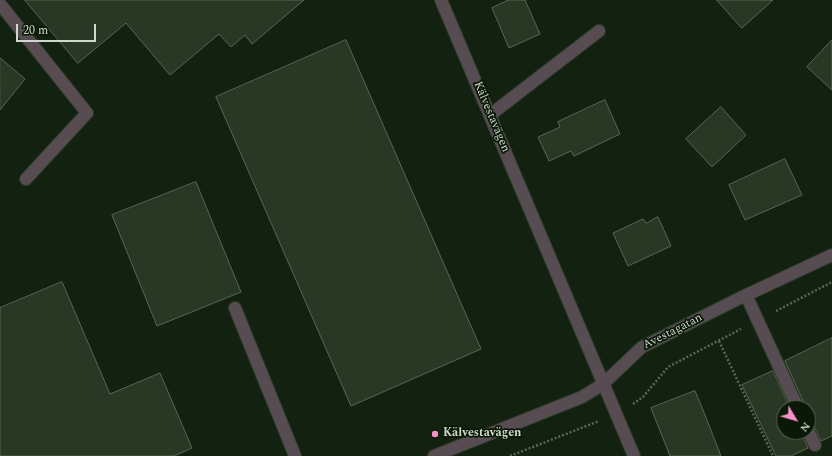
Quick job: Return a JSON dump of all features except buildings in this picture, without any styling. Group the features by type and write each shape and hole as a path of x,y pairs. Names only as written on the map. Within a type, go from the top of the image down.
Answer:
{"street":[{"name":"Kälvestavägen","path":"441,0 634,456"},
{"path":"0,4 87,112 26,179"},
{"path":"490,115 599,31"},
{"name":"Avestagatan","path":"434,456 582,397 603,384 642,347 746,295 832,256"},
{"path":"746,295 794,400"},
{"path":"235,308 296,456"},
{"path":"812,440 815,445"}],"path":[{"path":"510,456 617,414 643,397 668,367 832,282"},
{"path":"719,341 773,456"}],"place":[{"name":"Kälvestavägen","path":"435,434"}]}
